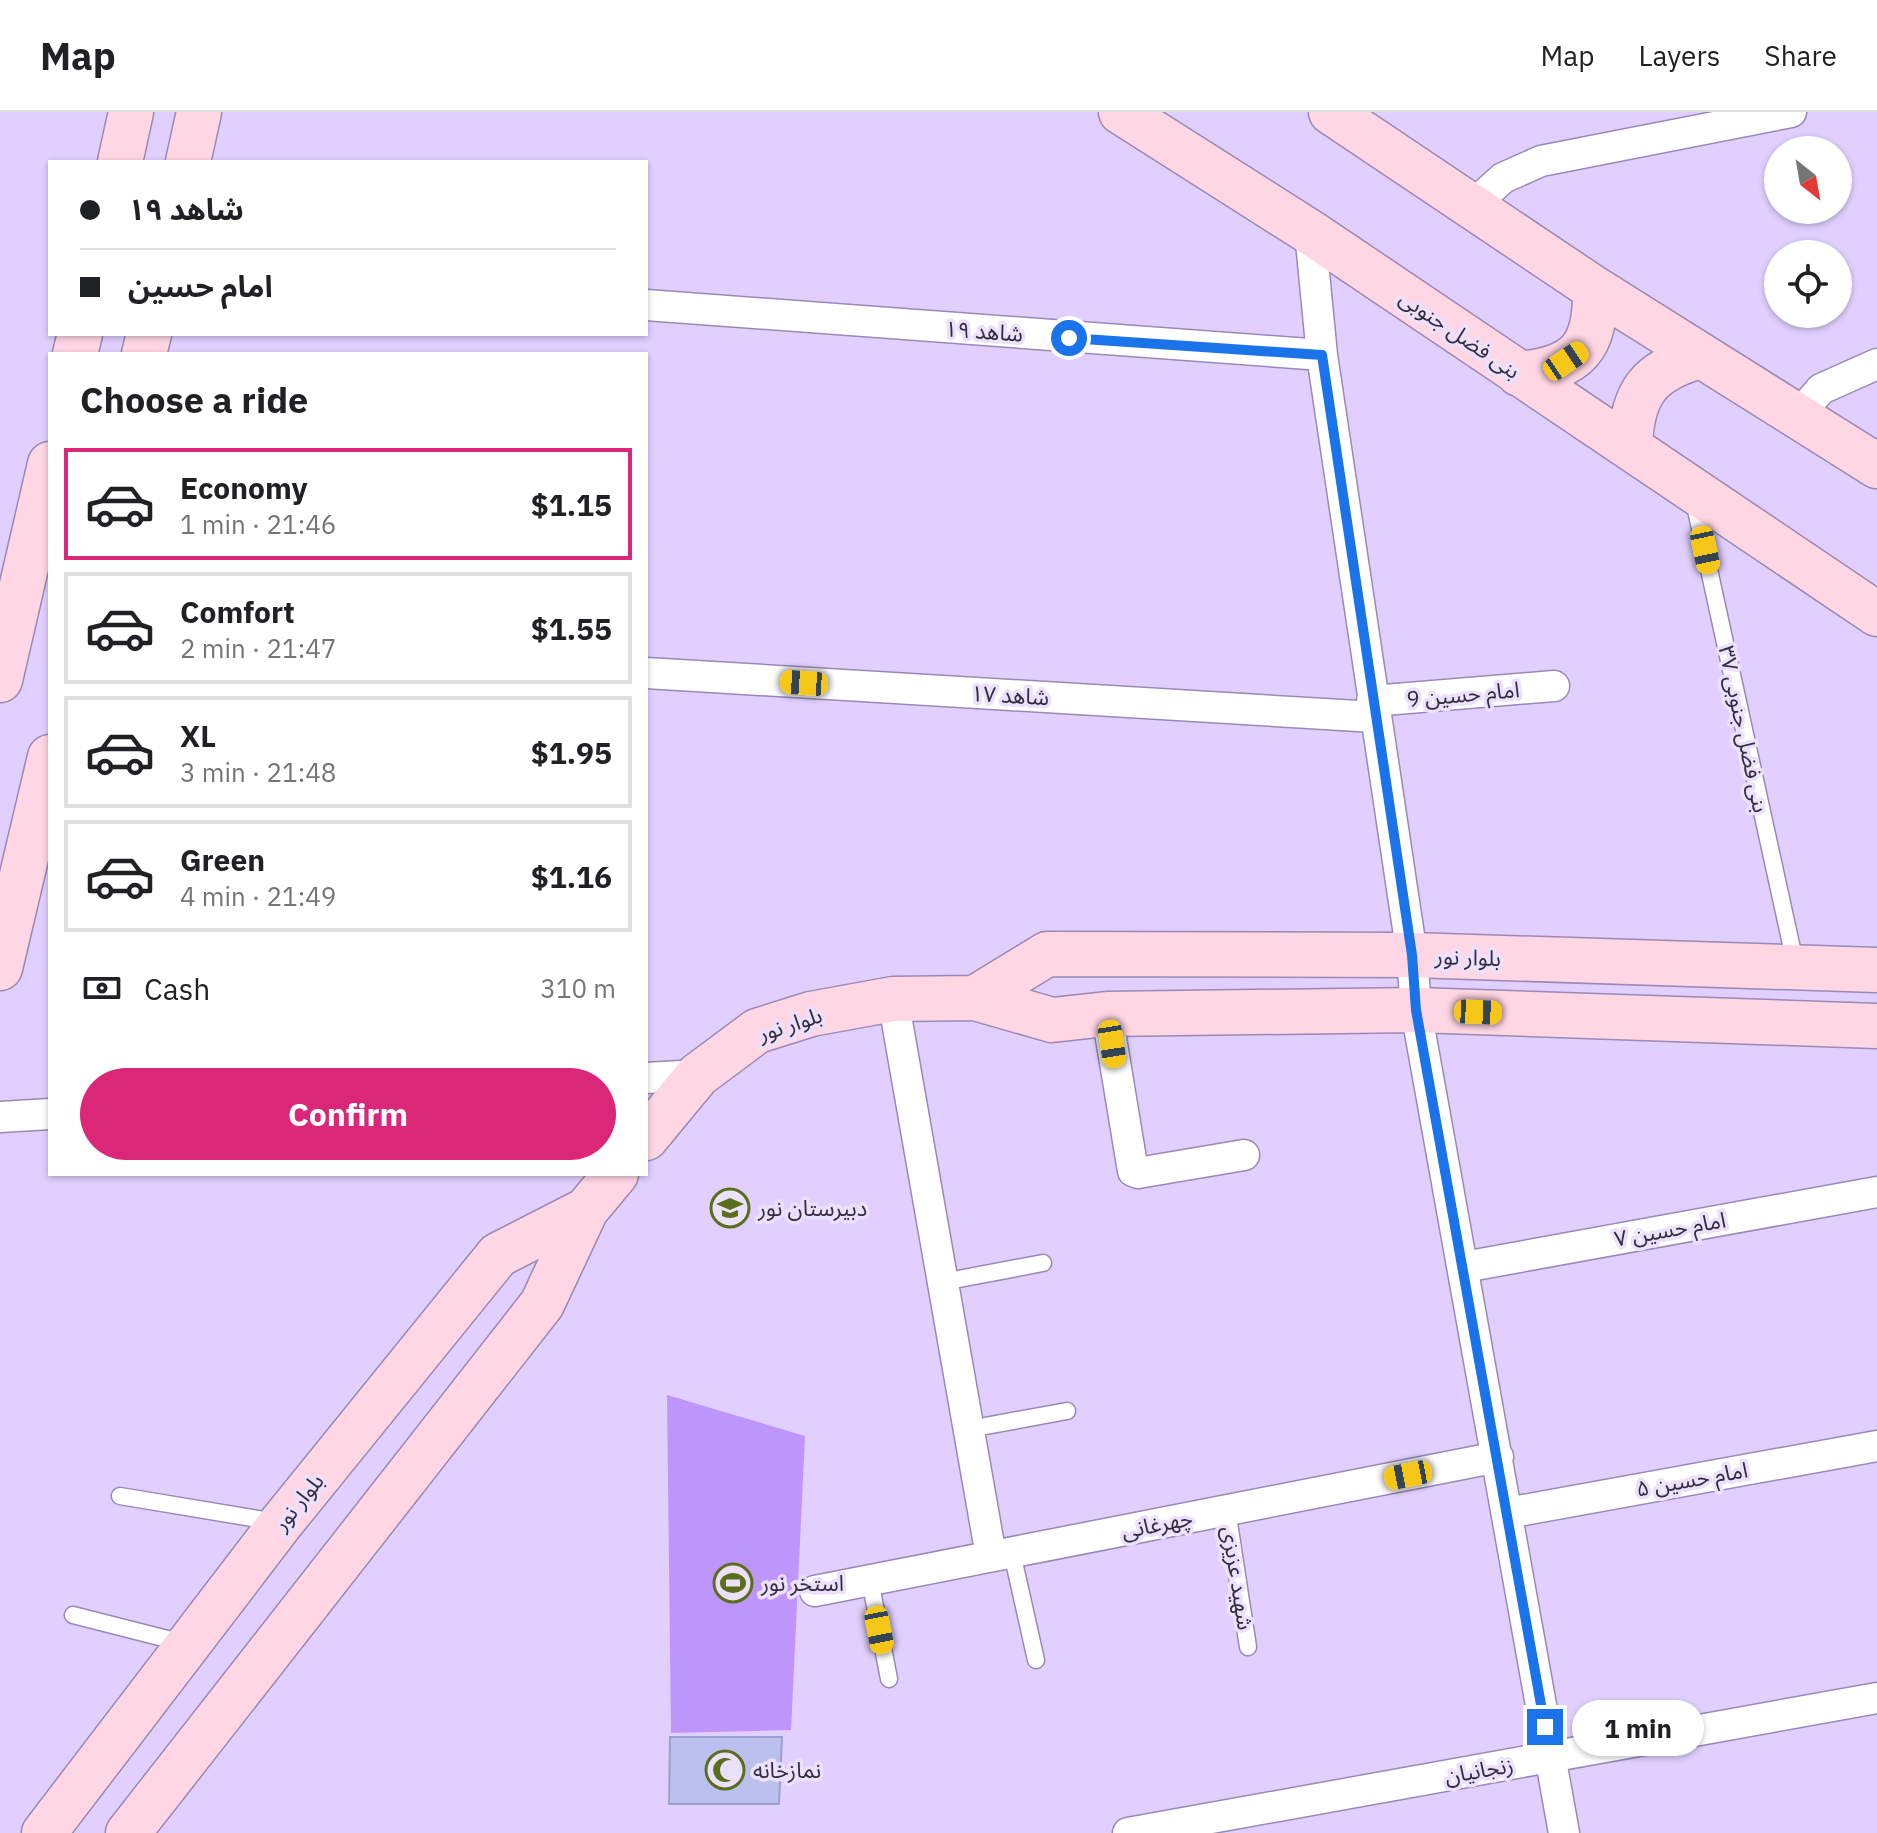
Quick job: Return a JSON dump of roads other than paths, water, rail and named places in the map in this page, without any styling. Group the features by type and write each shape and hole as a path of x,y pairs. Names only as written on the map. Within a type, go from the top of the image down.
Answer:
{"street":[{"path":"120,160 131,112"},
{"path":"188,160 199,112"},
{"name":"بنی فضل جنوبی","path":"1121,112 1310,232 1877,614"},
{"path":"1331,112 1595,289 1877,466"},
{"path":"1473,205 1503,178 1541,161 1791,112"},
{"path":"1310,232 1322,355 1412,955 1416,1010 1564,1833"},
{"path":"1519,374 1552,371 1580,352 1595,322 1595,289"},
{"name":"شاهد ۱۹","path":"648,305 1322,355"},
{"path":"1630,446 1631,414 1646,386 1670,365 1700,356"},
{"path":"1797,417 1821,389 1877,364"},
{"path":"0,680 48,473"},
{"name":"شاهد ۱۷","path":"648,673 1373,709"},
{"name":"امام حسین 9","path":"1373,709 1554,686"},
{"path":"0,968 48,765"},
{"name":"بلوار نور","path":"975,998 1047,954 1412,955 1877,970"},
{"name":"بلوار نور","path":"648,1136 698,1075 757,1031 811,1014 893,999 975,998 1052,1020 1107,1014 1416,1010 1877,1026"},
{"path":"893,999 969,1429 1002,1554"},
{"path":"1107,1014 1133,1171 1138,1173 1244,1155"},
{"path":"648,1078 698,1075"},
{"path":"0,1117 48,1114"},
{"name":"بلوار نور","path":"128,1833 542,1304 586,1210 614,1176"},
{"name":"امام حسین ۷","path":"1464,1267 1877,1192"},
{"name":"بلوار نور","path":"44,1833 281,1523 498,1255 586,1210"},
{"name":"امام حسین ۵","path":"1507,1513 1877,1446"},
{"name":"چهرغانی","path":"815,1591 1498,1457"},
{"name":"زنجانیان","path":"1128,1833 1877,1698"}],"lane":[{"name":"بنی فضل جنوبی ۳۷","path":"1692,491 1796,968"},
{"path":"943,1282 1043,1263"},
{"path":"969,1429 1067,1411"},
{"path":"120,1496 281,1523"},
{"name":"شهید عزیزی","path":"1227,1510 1248,1647"},
{"path":"1002,1554 1036,1660"},
{"path":"870,1580 889,1679"},
{"path":"73,1615 188,1644"}],"place":[{"name":"دبیرستان نور","path":"730,1208"},
{"name":"استخر نور","path":"733,1583"},
{"name":"نمازخانه","path":"725,1770"}]}
